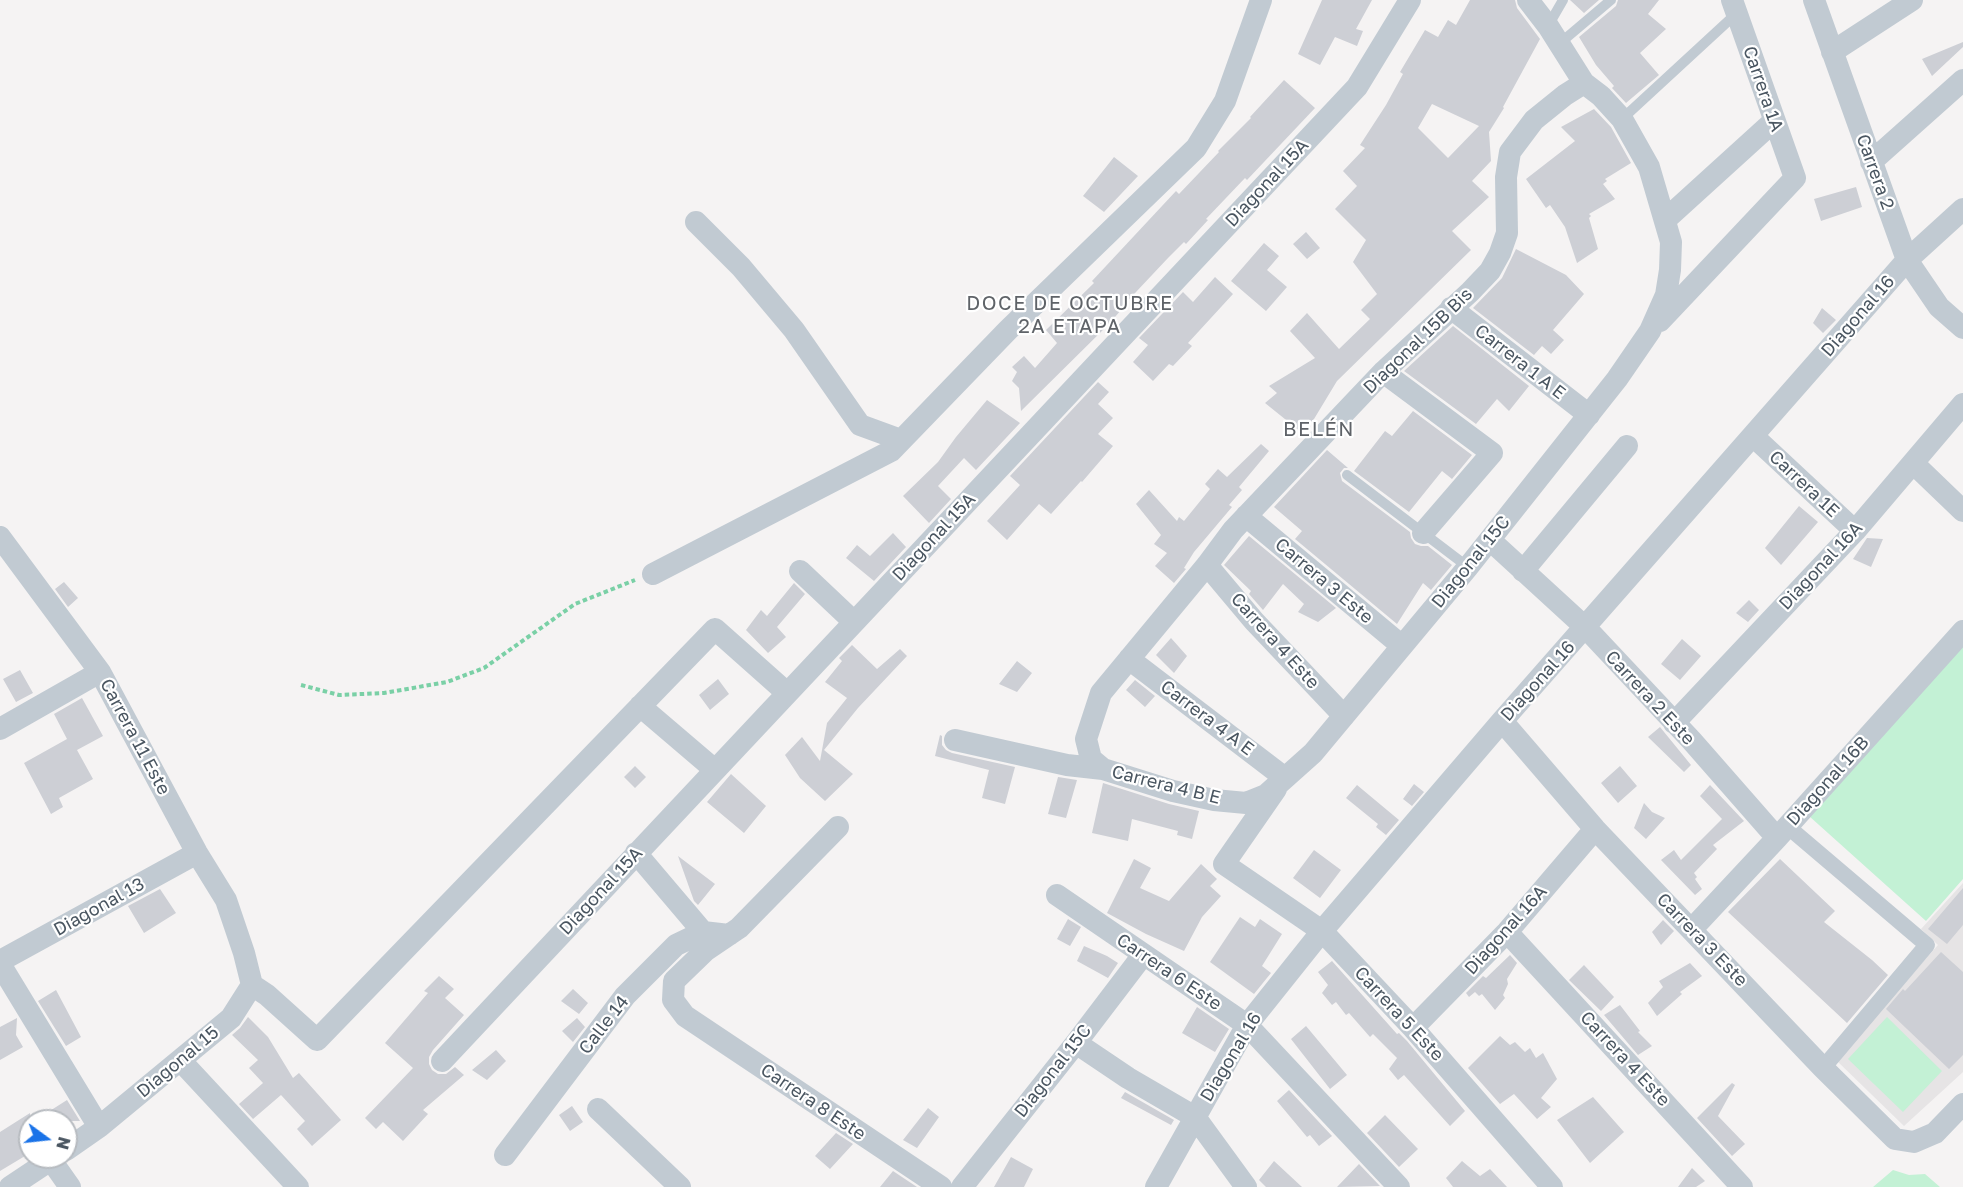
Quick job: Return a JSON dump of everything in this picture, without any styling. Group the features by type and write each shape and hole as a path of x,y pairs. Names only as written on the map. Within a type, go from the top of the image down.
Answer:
{"street":[{"path":"653,574 891,451 1008,330 1196,148 1225,101 1261,0"},
{"name":"Diagonal 15A","path":"442,1061 1357,87 1410,0"},
{"name":"Diagonal 15C","path":"1528,0 1554,35 1584,83 1601,96 1622,119 1649,167 1671,242 1666,295 1650,331"},
{"name":"Carrera 2","path":"1814,0 1870,162 1907,260 1939,307 1963,328"},
{"path":"1832,52 1912,0"},
{"name":"Carrera 1A","path":"1735,6 1795,178"},
{"path":"1870,162 1963,80"},
{"name":"Diagonal 15B Bis","path":"1097,764 1086,739 1101,693 1207,565 1233,530 1383,372 1490,271 1507,233 1506,177 1510,152 1534,120 1584,83"},
{"path":"1665,217 1774,121"},
{"name":"Diagonal 15C","path":"1246,803 1266,795 1313,753 1490,540 1617,379 1650,331 1795,178"},
{"name":"Diagonal 16","path":"1156,1187 1247,1025 1322,931 1907,260 1963,209"},
{"path":"696,222 741,267 794,330 860,425 901,440"},
{"name":"Carrera 1 A E","path":"1451,308 1589,415"},
{"path":"1383,372 1492,453 1423,533"},
{"name":"Diagonal 16A","path":"1674,723 1855,531 1963,404"},
{"name":"Carrera 1E","path":"1753,436 1855,531"},
{"path":"1523,571 1627,446"},
{"path":"1913,463 1963,511"},
{"name":"Carrera 3 Este","path":"1246,516 1402,646"},
{"name":"Carrera 11 Este","path":"0,537 100,672 197,853 226,900 252,985"},
{"name":"Carrera 2 Este","path":"1490,540 1586,628 1674,723 1782,832"},
{"name":"Carrera 4 Este","path":"1207,565 1254,621 1344,716"},
{"path":"800,572 854,622"},
{"path":"252,985 267,995 317,1040 715,629 787,693"},
{"name":"Diagonal 16B","path":"1692,929 1963,631"},
{"name":"Carrera 4 A E","path":"1129,659 1283,780"},
{"path":"0,729 100,672"},
{"path":"640,706 715,770"},
{"name":"Carrera 3 Este","path":"1502,722 1594,829 1823,1068 1895,1139 1914,1142 1935,1133 1963,1104"},
{"path":"955,740 1067,765 1097,764"},
{"name":"Carrera 4 B E","path":"1097,764 1173,791 1214,800 1246,803"},
{"name":"Diagonal 15C","path":"1224,864 1283,780"},
{"path":"636,854 703,932 729,935 739,928 838,827"},
{"name":"Diagonal 16A","path":"1413,1028 1507,932 1594,829"},
{"path":"1782,832 1928,945 1823,1068"},
{"name":"Diagonal 13","path":"0,962 197,853"},
{"name":"Carrera 5 Este","path":"1224,864 1322,931 1413,1028 1543,1184"},
{"name":"Carrera 6 Este","path":"1057,895 1247,1025 1399,1187"},
{"name":"Calle 14","path":"505,1155 625,996 676,945 703,932"},
{"name":"Carrera 4 Este","path":"1507,932 1742,1187"},
{"name":"Carrera 8 Este","path":"729,935 705,951 674,981 673,1000 685,1016 941,1187"},
{"name":"Diagonal 15C","path":"962,1187 1143,955"},
{"path":"0,962 99,1127"},
{"name":"Diagonal 15","path":"78,1142 99,1127 231,1018 252,985"},
{"path":"1076,1043 1128,1078 1195,1116 1246,1187"},
{"path":"180,1060 298,1187"},
{"path":"598,1109 680,1187"},
{"name":"Diagonal 15","path":"10,1187 37,1169"},
{"path":"62,1169 70,1187"}],"lane":[{"path":"1554,35 1563,0"},
{"path":"1554,35 1611,0"},
{"path":"1622,119 1735,6"},
{"path":"1347,475 1468,567"}],"path":[{"path":"302,685 339,696 384,693 447,682 484,668 575,603 653,574"}],"shaded area":[{"path":"1963,883 1963,1072 1904,1126 1836,1060 1938,945 1921,929"}],"green space":[{"path":"1963,643 1963,879 1926,921 1809,816"},
{"path":"1887,1017 1942,1071 1903,1112 1848,1059"},
{"path":"1893,1170 1909,1175 1925,1174 1940,1187 1873,1187"}],"building":[{"path":"1322,0 1372,0 1356,29 1363,31 1357,46 1335,37 1320,65 1298,54"},
{"path":"1470,0 1515,0 1517,8 1540,39 1489,132 1491,161 1472,181 1489,197 1452,231 1471,250 1337,381 1314,419 1301,432 1265,403 1277,393 1269,386 1315,358 1290,331 1307,313 1339,349 1370,319 1361,310 1377,294 1353,262 1366,240 1335,209 1357,186 1343,171 1365,148 1360,145 1386,105 1403,74 1400,72 1425,30 1438,37 1448,20 1456,25","holes":["1432,104 1479,126 1448,158 1418,128"]},
{"path":"1570,0 1599,0 1584,13"},
{"path":"1618,0 1659,0 1648,14 1666,29 1640,53 1659,75 1626,103 1612,88 1614,86 1596,65 1579,37 1616,6"},
{"path":"1963,42 1963,47 1932,76 1922,59"},
{"path":"1284,80 1315,108 1247,180 1245,178 1206,219 1208,220 1186,244 1184,242 1168,258 1109,324 1021,411 1019,388 1012,381 1017,372 1012,367 1024,356 1035,368 1057,343 1046,330 1094,283 1092,281 1176,191 1179,194 1219,152"},
{"path":"1594,109 1611,127 1631,163 1605,179 1607,181 1603,184 1615,199 1589,214 1598,249 1577,263 1565,227 1550,205 1546,208 1526,179 1575,141 1561,127"},
{"path":"1114,157 1138,176 1104,212 1083,196"},
{"path":"1856,187 1862,207 1821,221 1814,199"},
{"path":"1306,232 1320,248 1307,259 1293,244"},
{"path":"1264,243 1279,256 1267,270 1287,287 1266,311 1231,281"},
{"path":"1516,249 1566,275 1584,294 1553,330 1564,340 1551,354 1542,346 1534,355 1473,308 1502,278"},
{"path":"1215,277 1233,294 1188,343 1192,346 1173,366 1169,364 1153,381 1133,362 1148,345 1139,338 1183,292 1193,302"},
{"path":"1822,308 1836,320 1823,333 1813,323"},
{"path":"1453,326 1529,386 1509,411 1497,399 1476,424 1404,371"},
{"path":"1098,382 1109,392 1098,404 1113,418 1098,434 1113,446 1051,514 1039,504 1007,540 987,521 1020,485 1010,476"},
{"path":"987,400 1020,423 976,470 964,458 938,486 951,499 929,523 903,496 938,462"},
{"path":"1413,411 1472,455 1452,479 1442,471 1409,512 1354,471 1385,431 1392,436"},
{"path":"1261,444 1269,451 1239,487 1242,490 1229,505 1232,507 1194,552 1184,568 1186,569 1174,583 1155,566 1167,553 1154,544 1161,535 1136,504 1149,490 1177,521 1179,517 1184,521 1210,489 1205,484 1218,469 1227,477"},
{"path":"1327,450 1348,468 1344,468 1340,473 1342,481 1410,532 1415,544 1428,546 1452,565 1431,590 1423,583 1397,624 1295,539 1302,531 1274,507"},
{"path":"1799,506 1818,522 1781,565 1765,548"},
{"path":"893,533 906,547 874,581 846,558 857,545 870,556"},
{"path":"1249,536 1336,608 1318,622 1298,612 1304,604 1283,584 1263,610 1249,594 1251,591 1224,565"},
{"path":"1867,538 1883,539 1871,567 1853,559"},
{"path":"64,582 78,598 68,607 55,589"},
{"path":"794,583 805,594 777,627 786,637 768,653 746,630 761,610 767,616"},
{"path":"1749,600 1759,610 1748,622 1736,613"},
{"path":"1171,638 1187,656 1174,673 1156,655"},
{"path":"1682,639 1701,656 1680,680 1661,664"},
{"path":"852,645 877,669 900,649 907,656 858,708 824,750 853,774 825,801 800,778 785,755 802,737 820,761 827,723 847,698 825,682 842,661 839,658"},
{"path":"1017,661 1032,673 1017,692 999,684"},
{"path":"20,670 33,693 16,702 3,679"},
{"path":"718,679 729,694 710,710 699,695"},
{"path":"1135,680 1155,696 1145,707 1126,690"},
{"path":"82,698 103,736 77,750 93,779 59,798 63,807 51,814 24,763 67,739 54,714"},
{"path":"1660,727 1691,765 1684,772 1648,737"},
{"path":"940,735 942,745 952,753 1015,767 1005,804 982,798 989,770 935,756"},
{"path":"635,766 646,777 635,788 624,777"},
{"path":"1620,766 1637,786 1618,803 1601,783"},
{"path":"731,774 766,806 744,833 707,802"},
{"path":"1058,777 1077,780 1066,818 1048,814"},
{"path":"1103,783 1199,811 1192,839 1177,835 1178,831 1132,819 1128,841 1092,833"},
{"path":"1414,784 1424,792 1412,806 1403,799"},
{"path":"1357,785 1399,820 1386,835 1376,827 1378,824 1346,798"},
{"path":"1710,785 1744,821 1713,845 1717,849 1694,873 1702,889 1695,895 1661,860 1674,850 1681,860 1722,819 1700,796"},
{"path":"1644,803 1652,812 1665,818 1646,839 1634,828"},
{"path":"1314,850 1341,870 1320,898 1293,878"},
{"path":"678,856 715,884 698,905 694,901"},
{"path":"1134,859 1151,868 1140,888 1169,901 1201,864 1217,879 1210,886 1221,896 1202,917 1184,951 1107,913"},
{"path":"1780,859 1835,911 1824,922 1888,975 1847,1023 1728,912"},
{"path":"1963,888 1963,925 1947,944 1928,929"},
{"path":"160,889 176,913 144,933 128,906"},
{"path":"1240,917 1255,927 1260,919 1282,934 1262,966 1271,973 1254,994 1210,962"},
{"path":"1068,919 1081,927 1070,946 1057,939"},
{"path":"1663,920 1674,931 1661,945 1652,932"},
{"path":"1084,946 1118,963 1108,978 1077,961"},
{"path":"1941,952 1963,972 1963,1055 1949,1069 1886,1009"},
{"path":"1510,955 1517,963 1507,979 1508,984 1503,995 1505,998 1495,1010 1482,994 1479,996 1475,992 1469,997 1466,993"},
{"path":"1332,961 1397,1034 1399,1033 1407,1041 1465,1111 1450,1126 1404,1075 1398,1080 1389,1069 1397,1058 1373,1034 1370,1037 1349,1013 1346,1015 1336,1002 1332,1005 1322,993 1328,985 1318,972"},
{"path":"1690,963 1702,976 1680,992 1682,994 1657,1016 1648,1003 1663,987 1659,981"},
{"path":"1584,965 1614,997 1601,1011 1569,980"},
{"path":"439,976 454,989 445,998 464,1015 433,1050 429,1057 429,1064 438,1074 446,1074 455,1067 464,1075 423,1110 428,1114 403,1141 383,1122 376,1129 365,1118 413,1068 385,1043 428,993 424,991"},
{"path":"573,989 588,1003 579,1014 561,1001"},
{"path":"56,990 81,1037 66,1046 38,1001"},
{"path":"1620,1005 1640,1031 1638,1032 1652,1046 1638,1055 1604,1015"},
{"path":"1197,1007 1229,1029 1215,1052 1182,1033"},
{"path":"248,1017 268,1037 293,1078 299,1073 341,1120 312,1146 297,1129 305,1121 281,1095 253,1119 239,1104 263,1083 249,1068 258,1060 232,1035"},
{"path":"17,1018 16,1035 23,1047 0,1060 0,1027"},
{"path":"577,1018 585,1027 573,1042 562,1031"},
{"path":"1306,1026 1347,1075 1330,1089 1291,1039"},
{"path":"1500,1036 1510,1045 1515,1042 1525,1052 1530,1048 1536,1058 1543,1053 1557,1079 1541,1098 1551,1107 1537,1119 1514,1094 1500,1104 1468,1068"},
{"path":"496,1050 506,1061 487,1080 472,1070"},
{"path":"1732,1083 1735,1085 1718,1116 1745,1144 1732,1156 1697,1118"},
{"path":"1289,1090 1332,1136 1319,1146 1310,1135 1307,1137 1277,1101"},
{"path":"1125,1092 1174,1120 1171,1125 1121,1098"},
{"path":"1593,1097 1624,1132 1590,1163 1557,1120"},
{"path":"67,1100 73,1109 53,1109"},
{"path":"572,1106 583,1122 570,1131 559,1115"},
{"path":"928,1108 939,1117 917,1148 903,1140"},
{"path":"1385,1115 1418,1149 1399,1167 1367,1133"},
{"path":"18,1121 18,1160 0,1171 0,1132"},
{"path":"836,1133 853,1144 830,1169 815,1156"},
{"path":"1011,1157 1033,1169 1024,1187 994,1187"},
{"path":"1274,1161 1302,1187 1266,1187 1259,1180"},
{"path":"1462,1161 1480,1176 1490,1169 1507,1187 1453,1187 1446,1178"},
{"path":"1359,1164 1380,1186 1337,1187"},
{"path":"1692,1168 1705,1181 1696,1187 1678,1187"},
{"path":"893,1171 917,1187 880,1187"}],"district":[{"name":"DOCE DE OCTUBRE 2A ETAPA","path":"1070,316"},
{"name":"BELÉN","path":"1319,430"}]}
